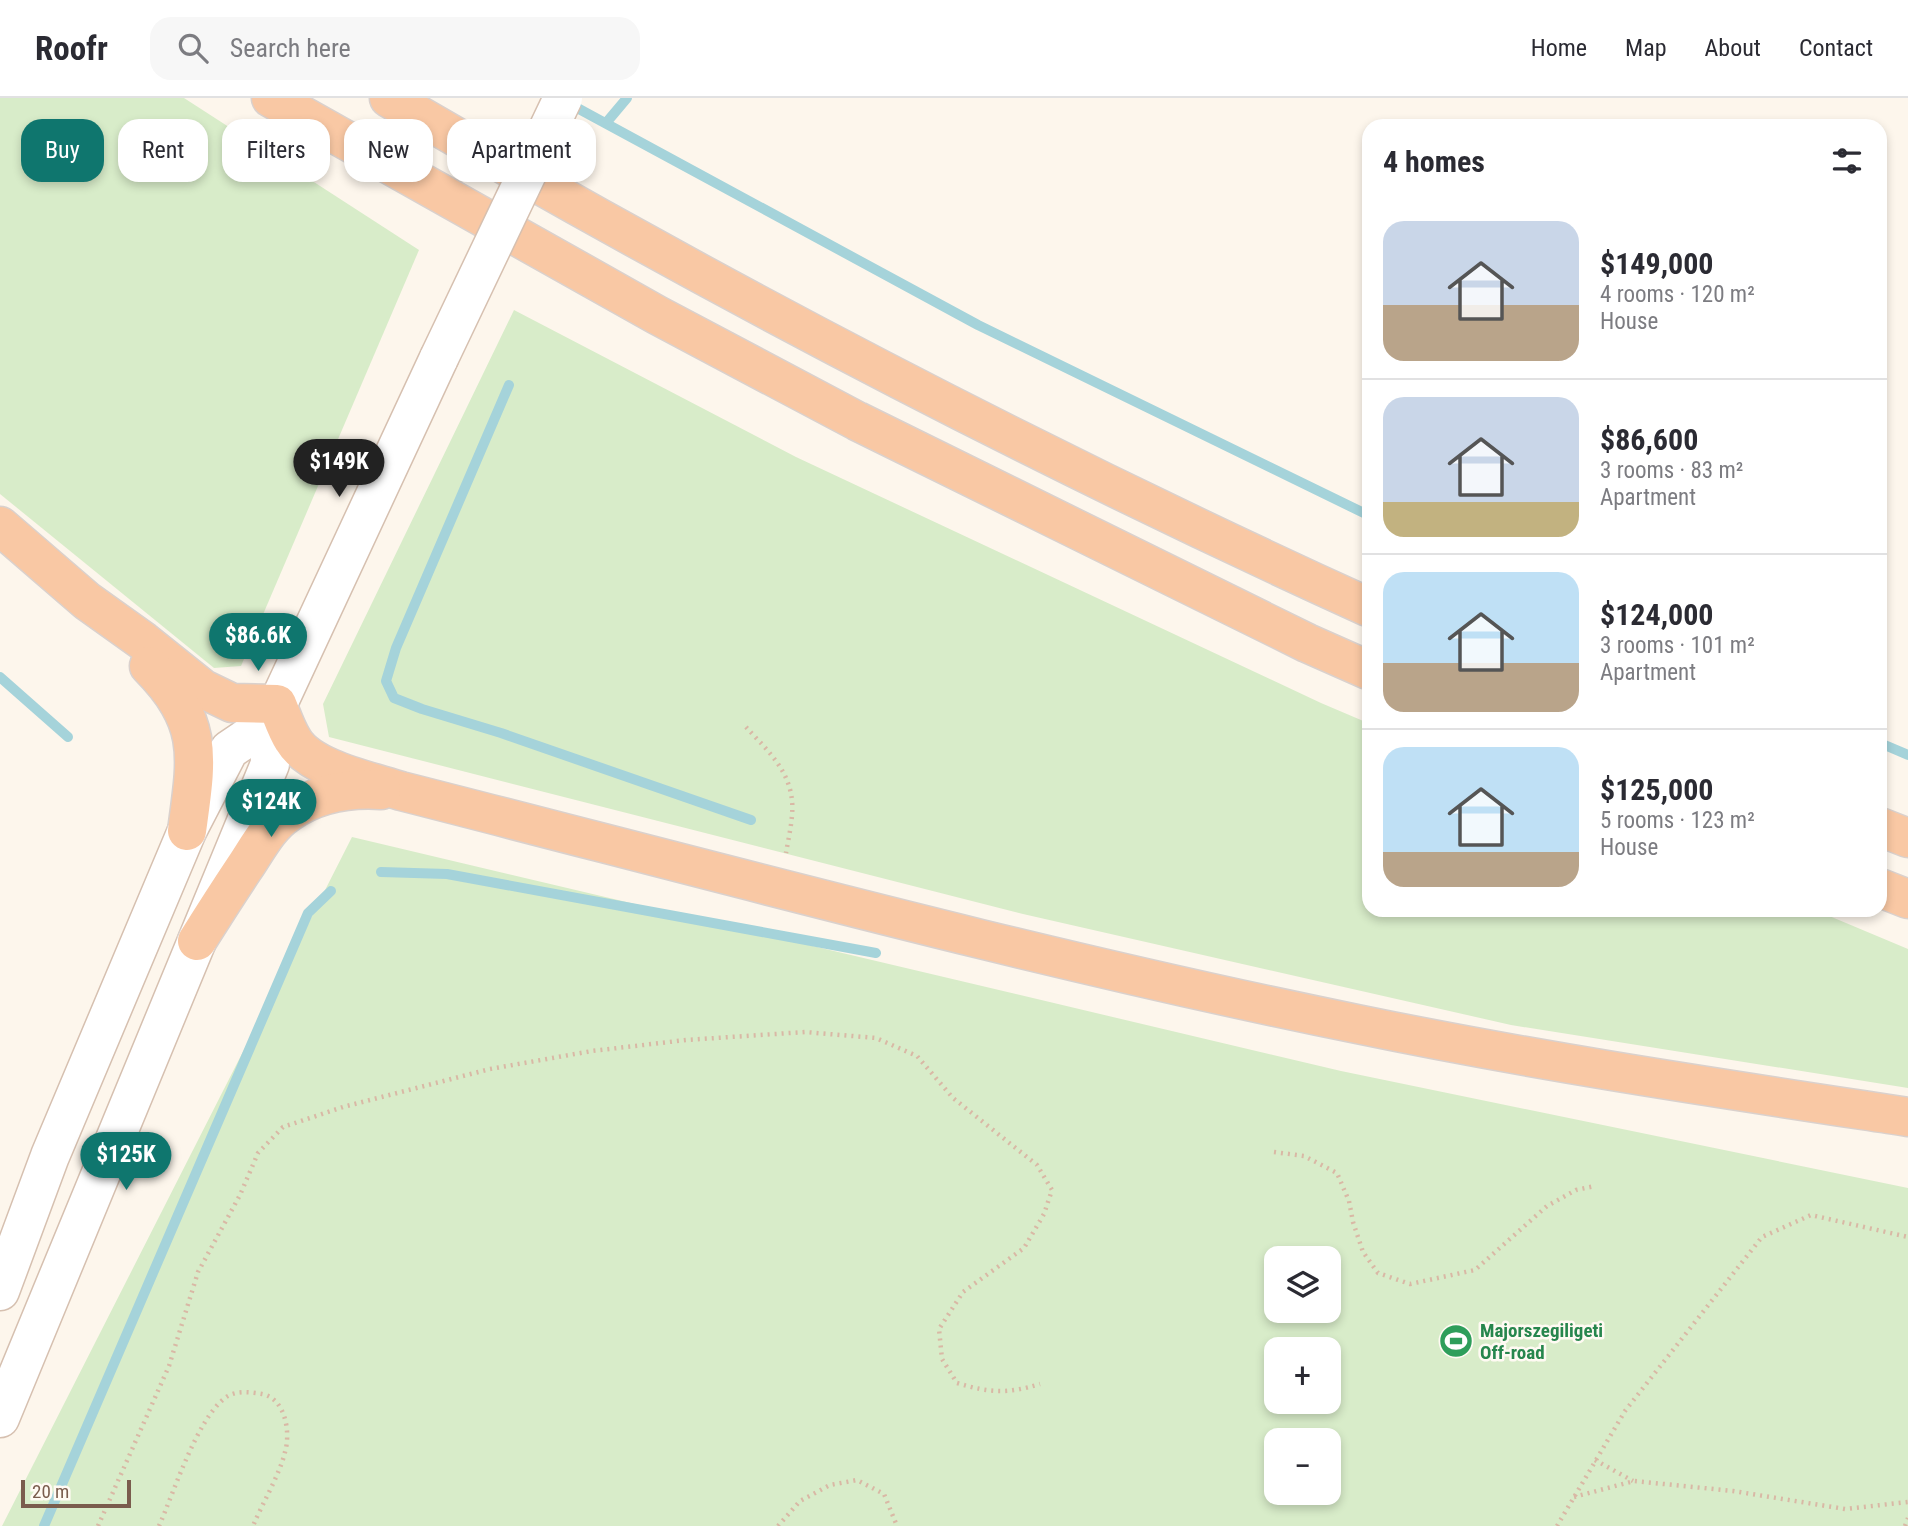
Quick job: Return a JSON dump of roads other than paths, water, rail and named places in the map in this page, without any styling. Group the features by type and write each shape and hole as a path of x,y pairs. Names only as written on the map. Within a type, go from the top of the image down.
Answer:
{"highway":[{"path":"271,98 657,315 857,421 1307,643 1362,667"},
{"path":"390,98 788,321 1052,456 1362,604"},
{"path":"0,526 87,601 152,668 180,704 192,730 194,777 187,831"},
{"path":"87,601 203,689 232,703 273,713 305,754 321,764 401,791 1079,964 1360,1025 1649,1077 1908,1117"},
{"path":"197,941 268,831 287,813 337,792 362,789 401,791"},
{"path":"1887,830 1908,838"},
{"path":"1887,891 1908,899"}],"main road":[{"path":"0,1418 270,764 273,713 563,98"},
{"path":"0,1291 50,1156 187,831 229,750 273,713"}],"waterway":[{"path":"606,123 627,98"},
{"path":"568,103 978,325 1362,512"},
{"path":"509,385 396,648 386,681 394,698 751,820"},
{"path":"0,677 68,737"},
{"path":"1887,746 1908,755"},
{"path":"381,872 447,874 876,953"},
{"path":"44,1526 308,913 331,891"}],"place":[{"name":"Majorszegiligeti Off-road","path":"1456,1341"}]}
